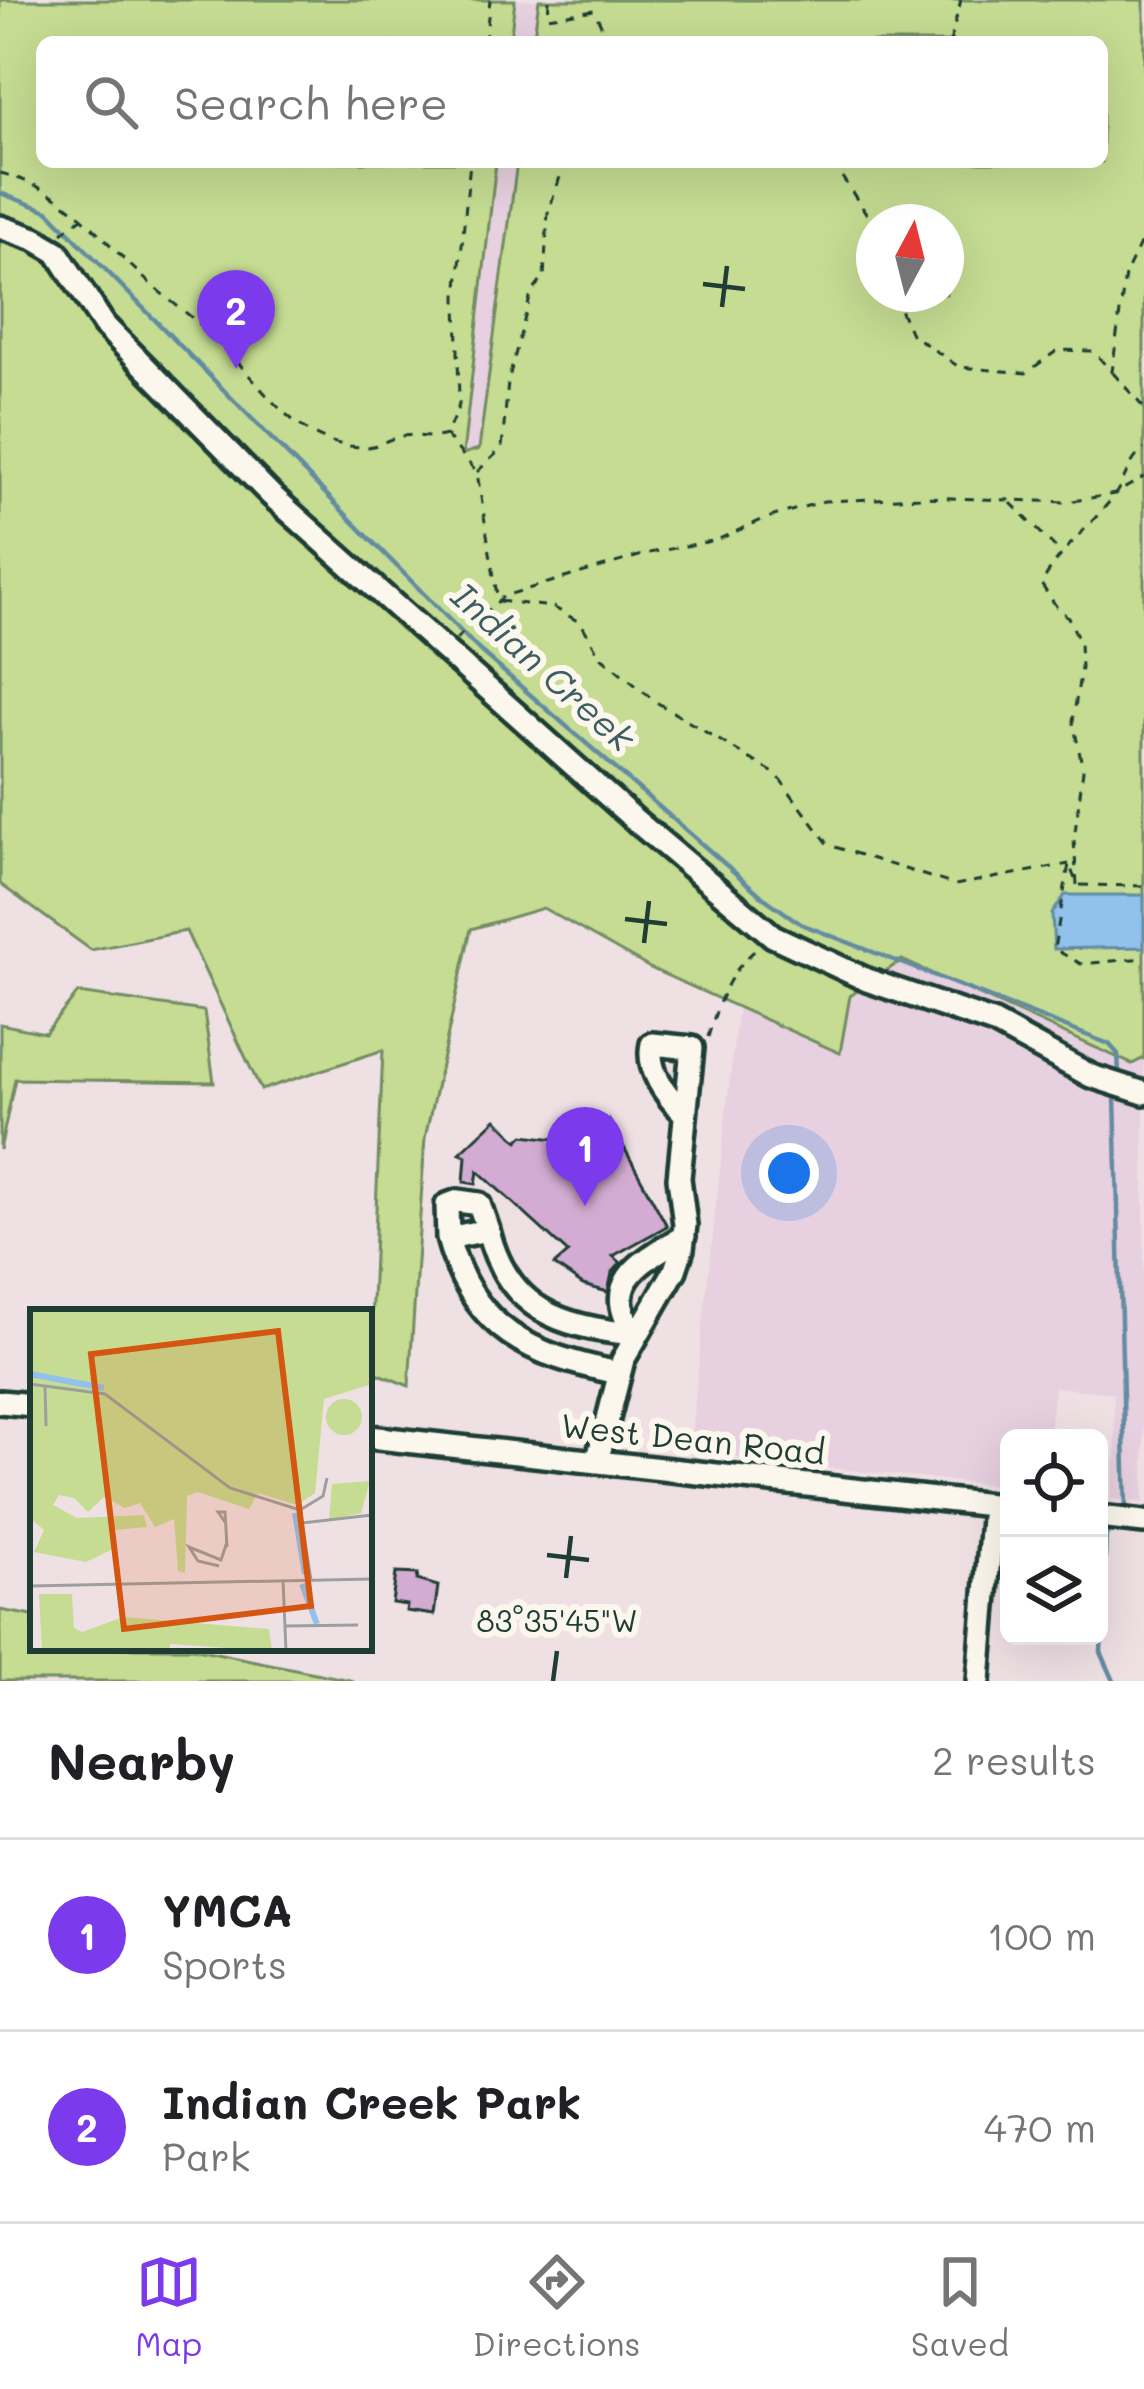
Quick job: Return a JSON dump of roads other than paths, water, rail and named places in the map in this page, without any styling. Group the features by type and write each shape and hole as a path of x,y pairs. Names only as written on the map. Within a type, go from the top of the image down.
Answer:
{"street":[{"path":"0,227 57,252 104,325 271,495 635,820 773,936 866,980 994,1023 1090,1076 1144,1093"},
{"path":"597,1462 618,1373 635,1334 675,1270 684,1236 679,1178 692,1048 652,1043 651,1066 684,1113"},
{"path":"618,1373 558,1361 496,1324 465,1284 448,1238 447,1204 479,1204 504,1272 534,1305 573,1326 635,1334"},
{"path":"448,1238 488,1230"},
{"path":"635,1334 624,1318 625,1280 635,1266 684,1236"},
{"path":"0,1402 30,1405"},
{"name":"West Dean Road","path":"372,1437 1000,1507"},
{"path":"979,1681 1000,1515"},
{"path":"1108,1518 1144,1522"}],"water":[{"path":"1065,895 1144,895 1144,947 1054,949 1052,914"}],"waterway":[{"name":"Indian Creek","path":"0,193 48,211 479,650 764,898 801,924 1109,1044 1118,1054 1119,1073"},
{"name":"Indian Creek","path":"1115,1096 1126,1509"},
{"name":"Indian Creek","path":"1110,1530 1106,1535 1101,1652 1114,1681"}],"place":[{"name":"Indian Creek Park","path":"236,369"},
{"name":"YMCA","path":"585,1206"}]}
